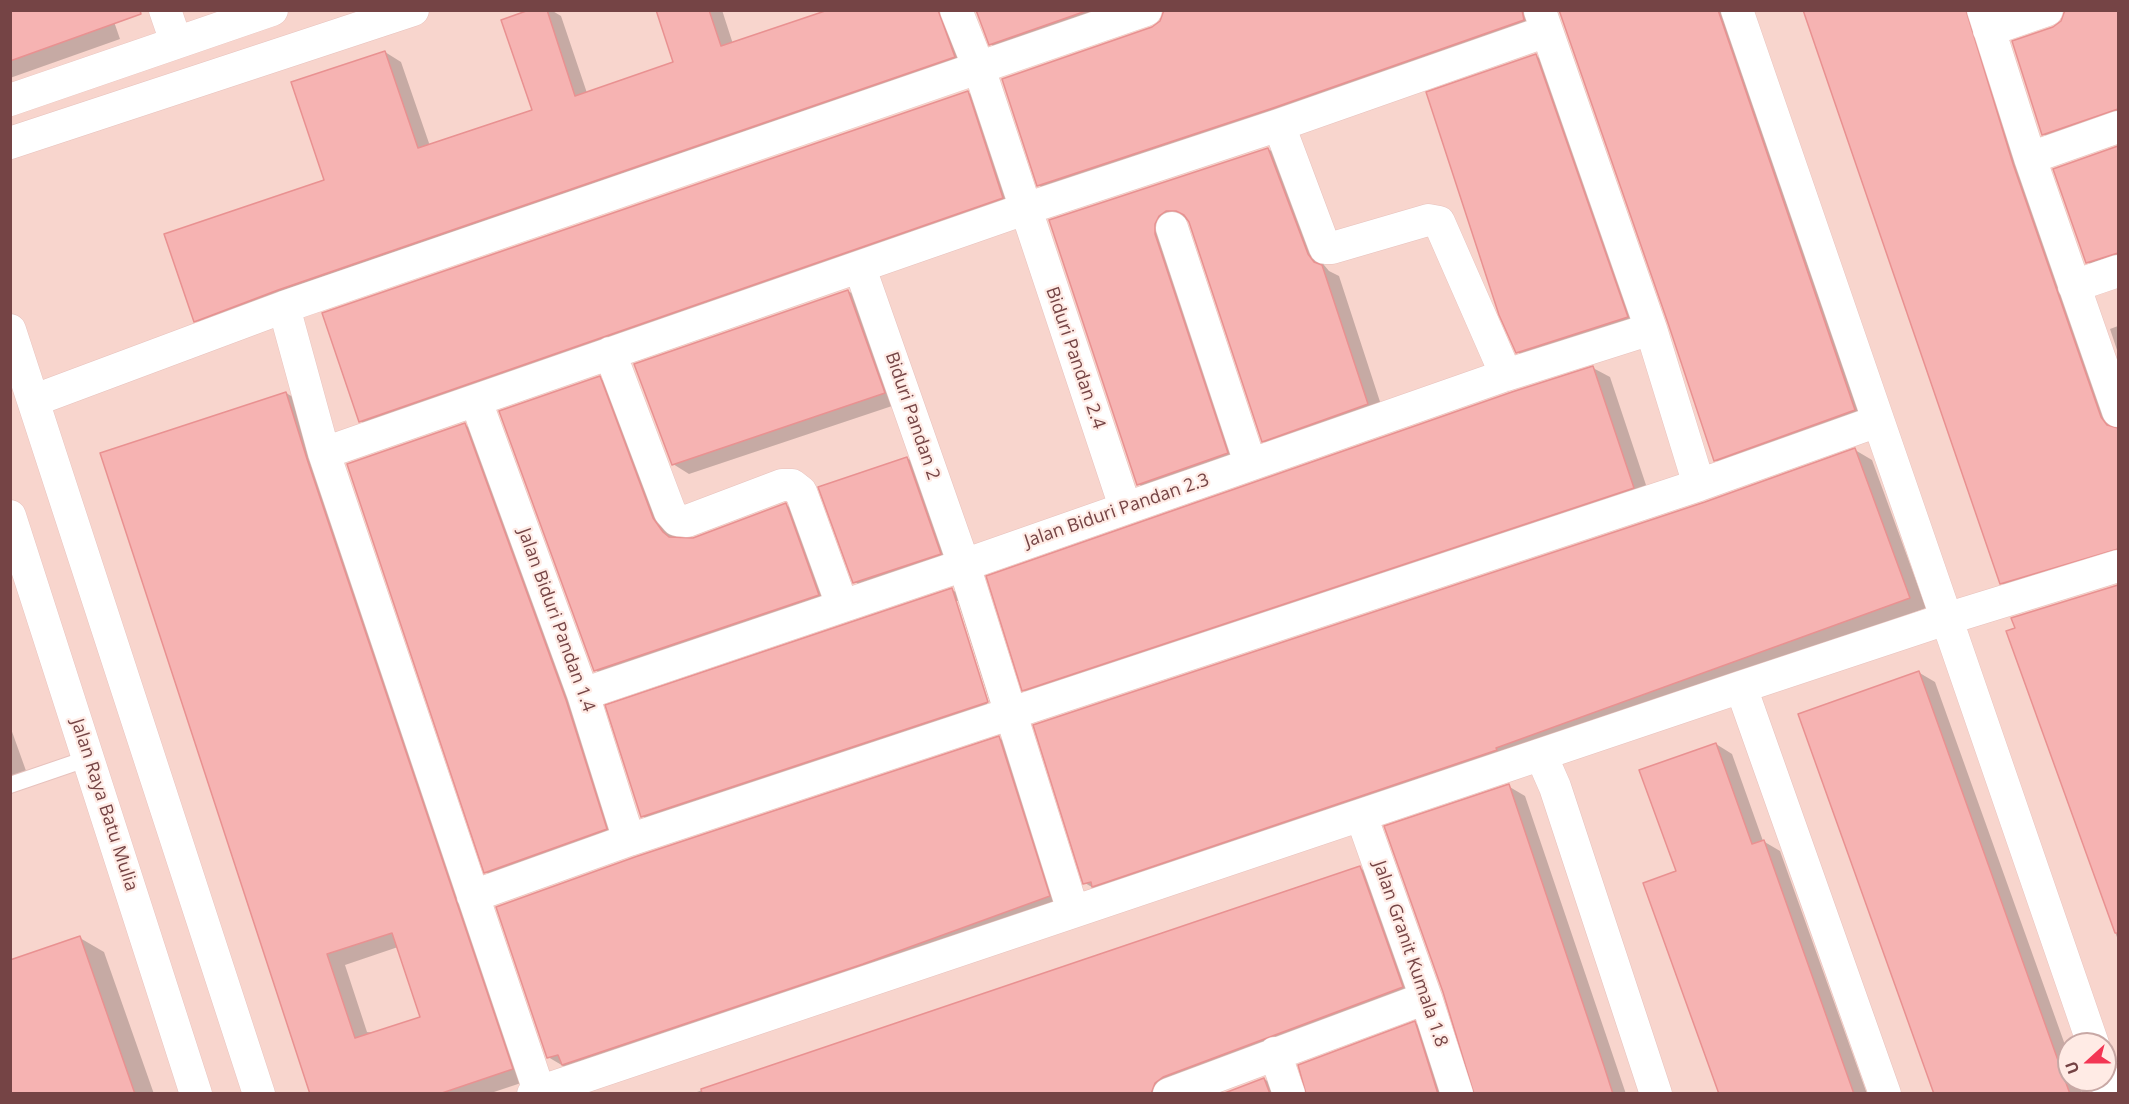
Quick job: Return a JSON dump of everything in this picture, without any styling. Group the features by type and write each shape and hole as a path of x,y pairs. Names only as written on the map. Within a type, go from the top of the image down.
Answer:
{"street":[{"path":"165,10 176,42"},
{"path":"10,100 272,10"},
{"path":"10,143 413,10"},
{"name":"Biduri Pandan 2.4","path":"956,10 979,68 1125,507"},
{"path":"35,400 284,307 1146,10"},
{"path":"1737,10 2089,1032"},
{"path":"2047,10 1986,20 2030,158 2118,411"},
{"path":"324,453 1024,209 1279,125 1543,21 1651,329 1699,485"},
{"path":"1279,125 1325,248 1332,248 1428,220 1439,222 1506,375"},
{"path":"2030,158 2118,127"},
{"path":"1172,228 1250,464"},
{"name":"Biduri Pandan 2","path":"860,268 964,565 1073,911"},
{"path":"2074,286 2118,271"},
{"path":"284,307 324,453 473,896 536,1092 1741,687 2118,566"},
{"name":"Jalan Biduri Pandan 2.3","path":"583,694 964,565 1506,375 1651,329"},
{"path":"10,330 35,400 258,1094"},
{"path":"610,353 669,512 677,520 687,521 782,485 792,484 801,492 842,605"},
{"name":"Jalan Biduri Pandan 1.4","path":"476,401 583,694 629,840"},
{"path":"473,896 629,840 1699,485 1878,421"},
{"name":"Jalan Raya Batu Mulia","path":"10,516 196,1094"},
{"path":"1741,687 1886,1094"},
{"path":"1541,755 1556,787 1656,1094"},
{"name":"Jalan Granit Kumala 1.8","path":"1361,815 1426,998 1456,1094"},
{"path":"1169,1094 1426,998"},
{"path":"1275,1053 1289,1094"}],"lane":[{"path":"10,785 89,758"}],"shaded area":[{"path":"10,11 2118,11 2118,1093 11,1093"}],"building":[{"path":"10,10 140,10 141,14 10,61"},
{"path":"529,10 547,10 575,96 673,62 656,10 709,10 721,46 828,10 938,10 955,57 278,290 194,322 164,234 324,180 291,82 385,51 418,148 532,110 501,20"},
{"path":"976,10 1089,10 989,45"},
{"path":"1164,10 1522,10 1524,20 1273,108 1037,186 1002,79 1152,27 1160,21"},
{"path":"1559,10 1718,10 1855,410 1714,461"},
{"path":"1803,10 1966,10 2013,164 2101,417 2107,425 2118,428 2118,549 2000,584"},
{"path":"2065,10 2118,10 2118,109 2042,135 2012,41 2053,27 2061,21"},
{"path":"1536,54 1628,317 1516,353 1499,315 1426,92"},
{"path":"968,91 1003,198 359,422 322,313"},
{"path":"2118,146 2118,253 2086,263 2053,169"},
{"path":"1268,148 1308,254 1314,262 1322,265 1368,404 1262,442 1189,222 1184,215 1176,211 1166,211 1159,216 1155,224 1155,234 1228,453 1137,485 1049,220"},
{"path":"848,290 885,393 672,465 634,364"},
{"path":"1593,366 1634,488 1022,691 986,576 1512,392"},
{"path":"600,376 653,518 663,532 669,537 693,538 786,503 819,595 594,671 499,411"},
{"path":"286,392 513,1069 439,1094 310,1094 100,453","holes":["392,933 420,1017 355,1038 327,954"]},
{"path":"465,423 566,700 607,829 484,873 347,464"},
{"path":"1855,448 1910,598 1496,748 1497,750 1092,887 1091,882 1083,884 1033,725 1705,502"},
{"path":"907,457 941,554 853,583 818,487"},
{"path":"2118,585 2118,933 2115,933 2006,631 2015,628 2011,618"},
{"path":"952,588 988,702 641,817 605,705"},
{"path":"1919,671 2057,1058 2057,1092 2069,1092 2070,1094 1934,1094 1798,714"},
{"path":"999,736 1050,896 863,964 562,1065 558,1055 547,1058 496,907 635,857"},
{"path":"1716,743 1752,844 1764,840 1854,1094 1719,1094 1643,883 1676,871 1639,770"},
{"path":"1509,784 1613,1094 1474,1094 1443,992 1384,826"},
{"path":"1360,866 1403,987 1163,1077 1155,1083 1151,1094 702,1094 701,1089"},
{"path":"80,936 135,1094 10,1094 10,960"},
{"path":"1415,1021 1438,1094 1306,1094 1298,1065"},
{"path":"1264,1078 1270,1094 1222,1094"}]}
